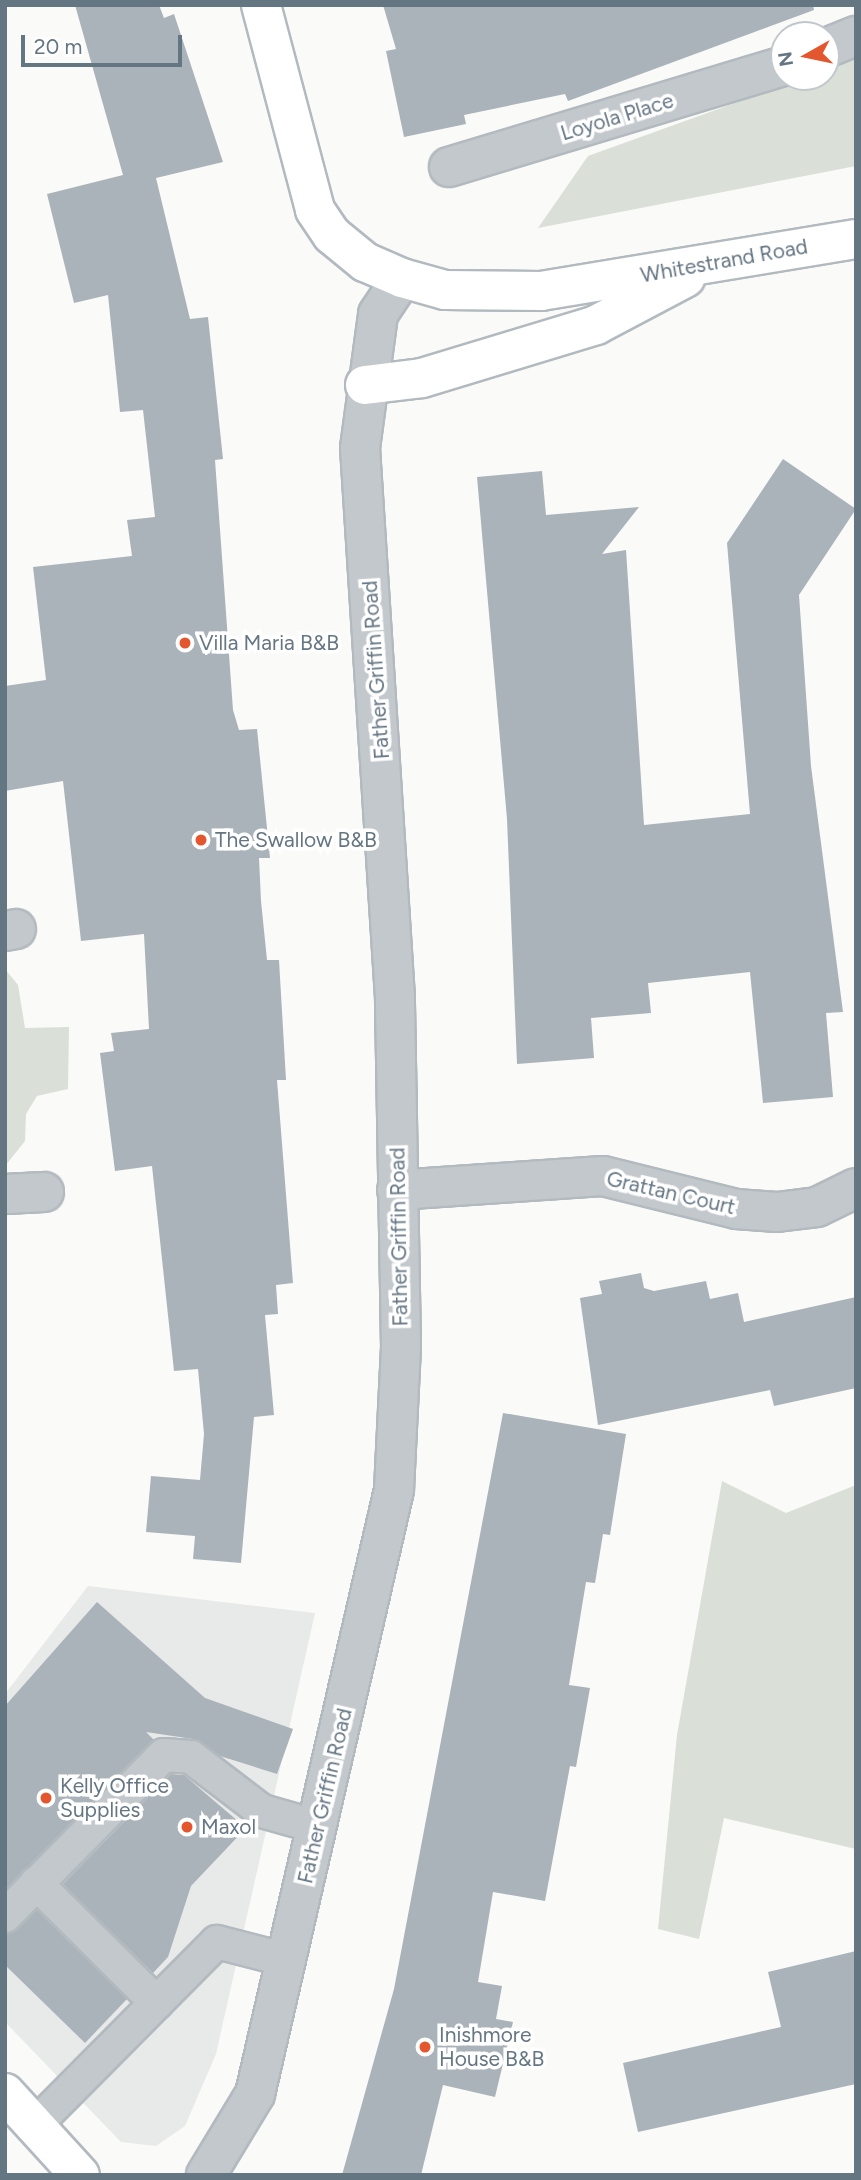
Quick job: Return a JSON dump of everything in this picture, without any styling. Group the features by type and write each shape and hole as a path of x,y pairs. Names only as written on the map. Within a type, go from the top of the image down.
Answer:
{"main road":[{"path":"261,5 315,210 332,235 365,262 401,278"},
{"name":"Whitestrand Road","path":"401,278 492,294 592,283 856,239"},
{"path":"365,386 422,378 596,326 715,262"},
{"path":"5,2093 80,2175"}],"street":[{"name":"Loyola Place","path":"449,167 770,70"},
{"name":"Father Griffin Road","path":"206,2175 255,2094 288,1960 394,1490 401,1347 391,915 360,448 365,386 378,314 401,278"},
{"name":"Grattan Court","path":"397,1191 603,1176 736,1209 777,1212 817,1207 856,1188"},
{"path":"5,1194 44,1192"}],"lane":[{"path":"5,1916 147,1766 178,1754 209,1768 262,1811 318,1828"},
{"path":"36,1883 157,2003"},
{"path":"35,2125 217,1942 288,1960"}],"shaded area":[{"path":"856,58 856,166 538,228 588,156 770,90 840,91 840,64"},
{"path":"5,969 18,985 25,1028 69,1027 68,1089 37,1096 26,1114 25,1141 5,1166"},
{"path":"722,1481 786,1513 856,1485 856,1849 724,1818 699,1939 658,1929 677,1735"},
{"path":"88,1586 315,1613 216,2054 185,2126 156,2146 121,2142 5,2022 5,1694"}],"building":[{"path":"75,5 159,5 164,18 174,14 223,162 156,178 190,319 208,317 223,459 215,460 233,710 239,730 257,729 270,858 259,858 261,901 267,960 279,960 286,1080 277,1080 293,1283 276,1285 278,1314 265,1315 274,1415 254,1417 241,1563 193,1559 195,1536 146,1532 151,1476 200,1480 204,1434 198,1369 174,1371 152,1166 115,1171 100,1053 114,1051 111,1033 149,1029 144,934 81,941 63,781 5,791 5,686 46,680 33,567 132,556 127,520 155,517 143,410 120,412 108,295 74,303 47,194 123,175"},
{"path":"383,5 813,5 814,10 784,21 770,21 770,26 568,101 565,94 464,115 466,124 404,137 386,51 396,49"},
{"path":"783,459 856,509 799,595 811,766 843,1012 826,1013 833,1097 763,1103 750,972 648,983 651,1013 591,1018 594,1058 517,1064 507,819 477,477 542,471 546,515 639,507 602,554 626,550 644,825 750,814 727,543"},
{"path":"641,1273 644,1288 654,1291 706,1281 710,1299 738,1293 744,1322 856,1297 856,1388 774,1406 770,1390 598,1425 580,1298 602,1294 599,1281"},
{"path":"503,1413 626,1434 610,1535 603,1534 595,1583 586,1582 569,1685 590,1688 576,1767 570,1766 545,1901 493,1892 478,1982 502,1986 496,2019 513,2022 495,2097 443,2085 421,2175 342,2175 394,1989"},
{"name":"Kelly Office Supplies","path":"97,1602 205,1698 293,1729 277,1774 220,1756 193,1739 146,1732 154,1740 5,1890 5,1706"},
{"path":"171,1774 184,1775 246,1828 191,1886 168,1957 153,1973 63,1884"},
{"path":"37,1910 127,1999 85,2043 5,1965 5,1934"},
{"path":"856,1951 856,2084 638,2132 623,2063 781,2027 768,1972"}],"place":[{"name":"Villa Maria B&B","path":"185,643"},
{"name":"The Swallow B&B","path":"201,840"},
{"name":"Kelly Office Supplies","path":"46,1798"},
{"name":"Maxol","path":"187,1827"},
{"name":"Inishmore House B&B","path":"425,2047"}]}
